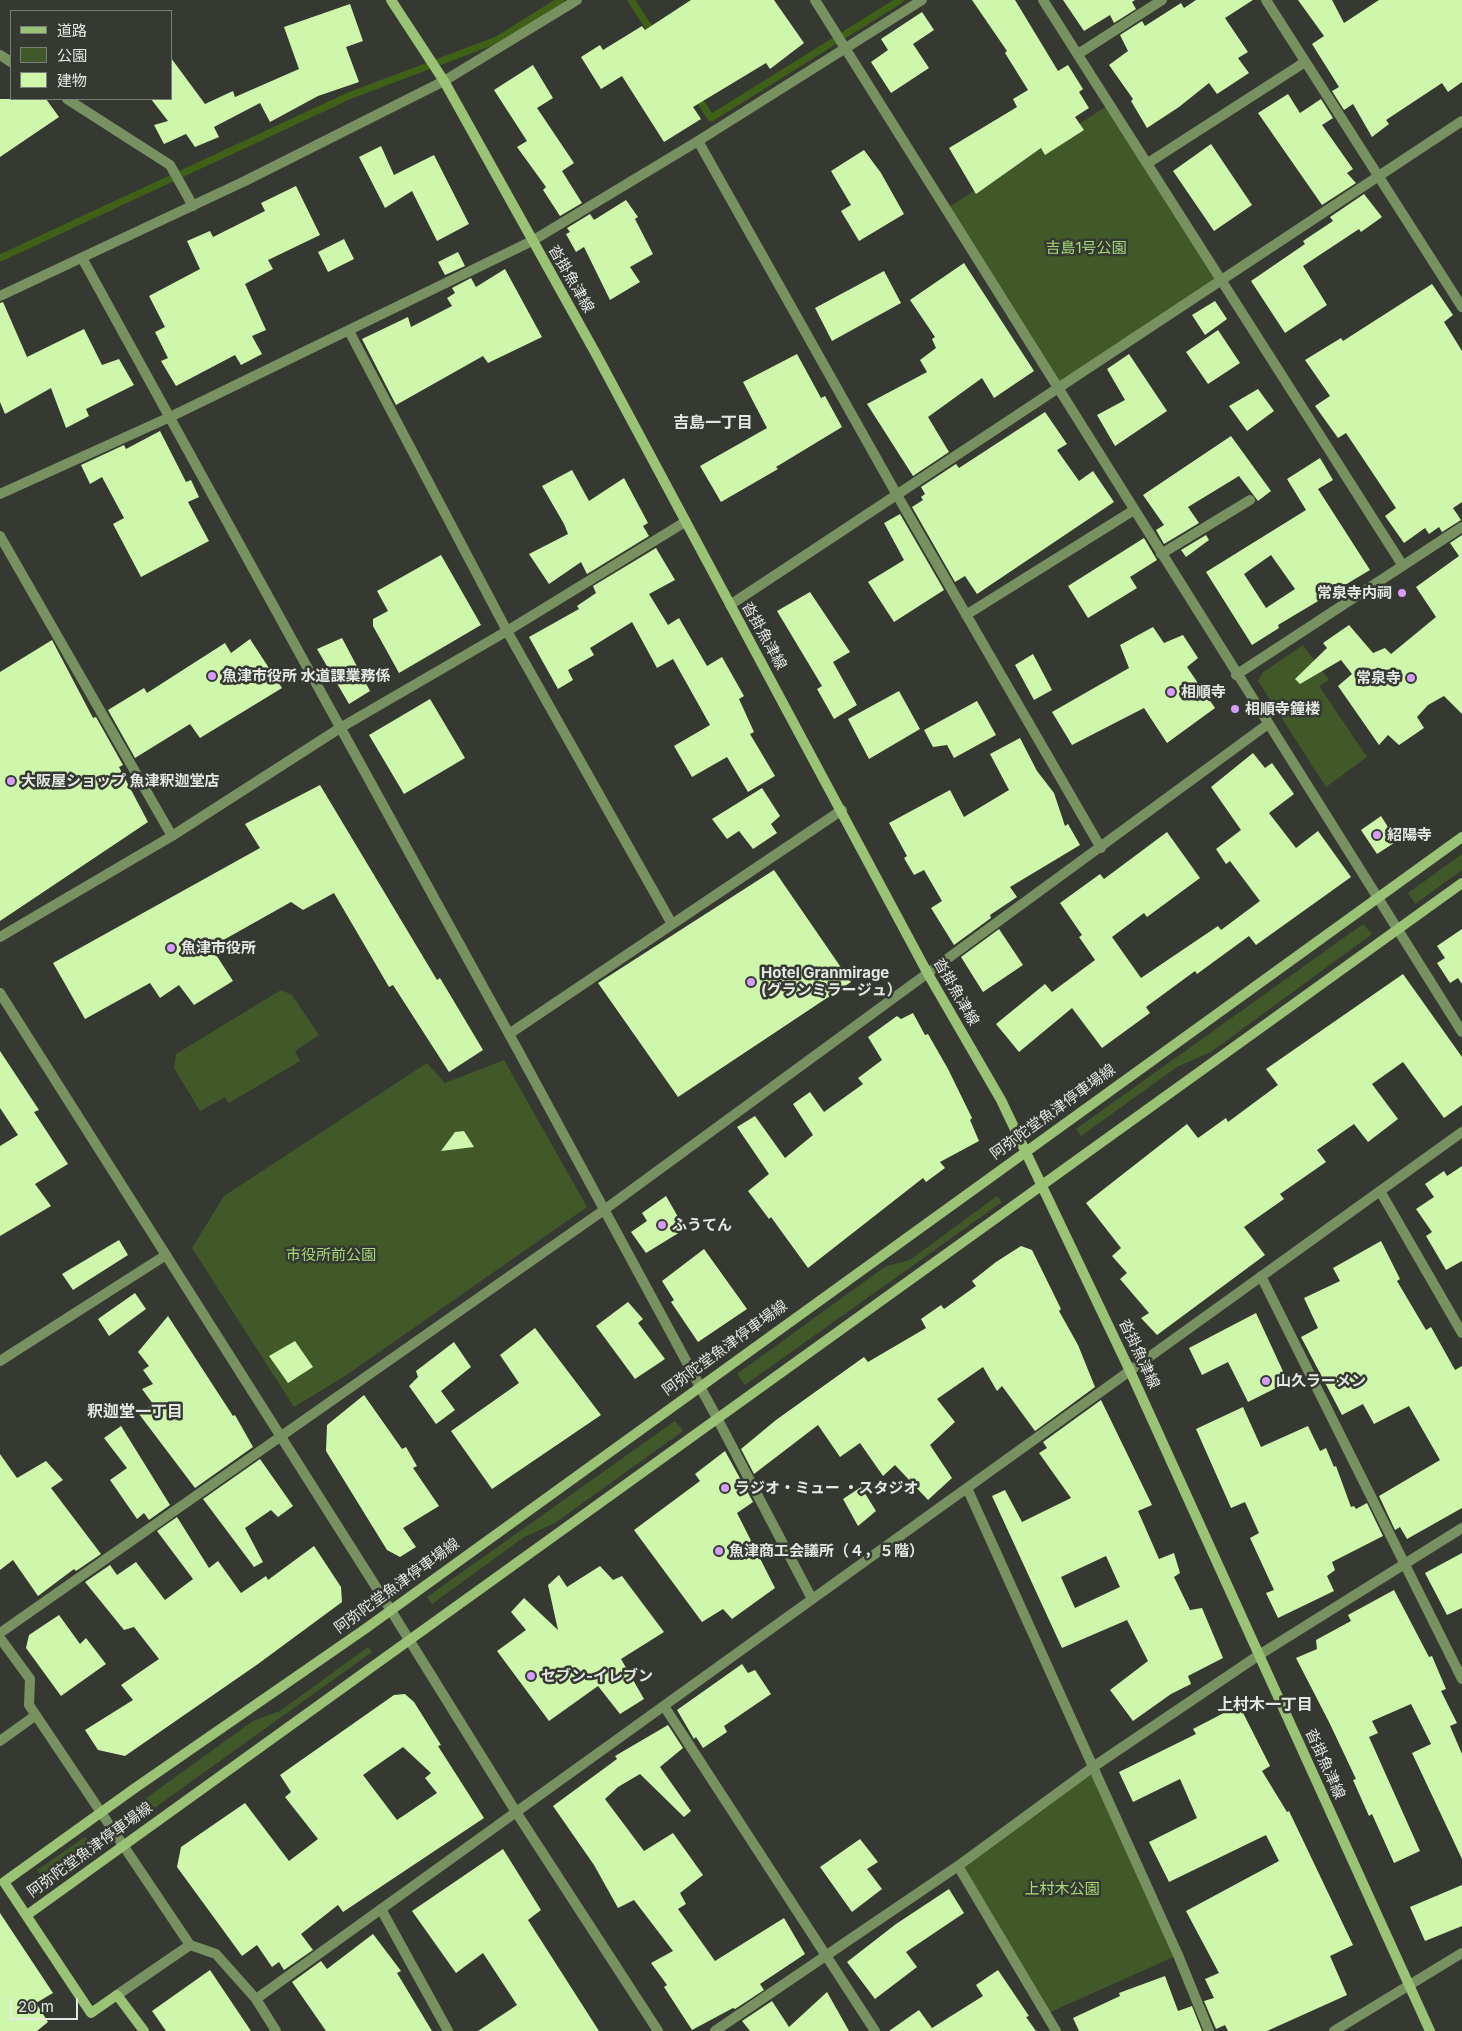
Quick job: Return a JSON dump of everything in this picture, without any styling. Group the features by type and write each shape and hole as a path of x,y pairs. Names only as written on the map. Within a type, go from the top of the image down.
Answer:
{"main road":[{"name":"沓掛魚津線","path":"391,0 444,81 596,354 842,810 928,974 1001,1100 1130,1371 1430,2031"},
{"name":"阿弥陀堂魚津停車場線","path":"2,1879 101,1812 390,1609 1462,837"},
{"name":"阿弥陀堂魚津停車場線","path":"26,1915 1462,882"},
{"path":"2,1879 91,2013 118,1995 144,2031"}],"street":[{"path":"0,296 192,206 444,81 577,0"},
{"path":"814,0 1236,675 1462,1032"},
{"path":"0,494 170,417 532,241 922,0"},
{"path":"1043,0 1403,566"},
{"path":"1078,54 1162,0"},
{"path":"1266,0 1462,307"},
{"path":"1148,163 1305,62"},
{"path":"69,100 170,165 192,206"},
{"path":"730,605 1462,121"},
{"path":"698,140 897,494 1101,848"},
{"path":"82,258 509,1034 700,1385 812,1599"},
{"path":"349,331 507,630 672,924"},
{"path":"1162,554 1250,500"},
{"path":"966,615 1134,510"},
{"path":"0,937 172,836 340,728 685,522"},
{"path":"1236,675 1462,527"},
{"path":"0,536 172,836"},
{"path":"0,1634 604,1210 1268,724"},
{"path":"509,1034 842,810"},
{"path":"0,993 390,1609 516,1812 658,2031"},
{"path":"256,1999 1462,1132"},
{"path":"1380,1191 1462,1333"},
{"path":"0,1362 166,1255"},
{"path":"1261,1276 1462,1679"},
{"path":"967,1488 1178,1955 1209,2031"},
{"path":"715,2031 958,1866 1093,1767 1259,1655 1462,1528"},
{"path":"0,1638 30,1679 29,1705 190,1945 216,1954 256,1999 276,2031"},
{"path":"664,1706 824,1956 875,2031"},
{"path":"0,1741 36,1715"},
{"path":"958,1866 1056,2031"},
{"path":"381,1909 448,2031"},
{"path":"118,1995 190,1945"},
{"path":"1334,2031 1408,1984 1462,1953"}],"green space":[{"name":"吉島1号公園","path":"1110,104 1222,279 1058,388 946,209"},
{"path":"1303,645 1329,680 1319,686 1367,757 1326,787 1258,681 1262,673"},
{"path":"1462,854 1462,870 1415,904 1408,893"},
{"path":"1363,924 1372,934 1211,1052 1177,1067 1081,1136 1076,1129"},
{"path":"281,990 292,995 319,1035 295,1051 300,1061 229,1103 225,1097 200,1111 174,1068 176,1054"},
{"name":"市役所前公園","path":"504,1060 587,1207 345,1376 294,1407 192,1248 224,1196 427,1063 445,1083"},
{"path":"997,1196 1002,1202 745,1385 737,1374 886,1266 910,1260"},
{"path":"675,1421 683,1431 555,1523 524,1537 432,1604 427,1597"},
{"path":"368,1647 372,1652 153,1809 145,1799 253,1721 280,1711"},
{"name":"上村木公園","path":"1093,1767 1178,1955 1046,2014 958,1866"},
{"path":"85,1837 96,1852 48,1886 37,1870"}],"building":[{"path":"691,0 774,0 804,43 770,69 766,63 693,107 701,119 664,142 622,76 601,89 581,57 600,45 603,50 642,26 645,30"},
{"path":"972,0 1015,0 1058,71 1068,65 1083,89 1079,92 1089,108 1075,117 1084,130 1045,155 1041,148 976,194 949,148 1017,107 1013,99 1028,90 1005,53 1007,51"},
{"path":"1063,0 1135,0 1132,2 1136,9 1114,23 1110,15 1084,31"},
{"path":"1196,0 1253,0 1225,18 1248,52 1238,58 1249,73 1217,94 1209,83 1179,107 1147,128 1131,101 1133,99 1109,65 1128,51 1120,35 1142,21 1145,26 1181,3 1184,8"},
{"path":"1298,0 1332,0 1344,23 1379,0 1462,0 1462,82 1448,92 1442,83 1386,120 1389,124 1372,137 1353,104 1344,110 1332,91 1339,87 1312,44 1324,36"},
{"path":"350,4 363,41 346,47 359,82 318,96 270,122 260,103 214,127 219,137 195,147 186,134 164,144 154,125 168,121 152,100 172,100 172,59 205,104 233,91 235,97 299,69 284,27"},
{"path":"922,12 934,30 913,44 929,68 891,93 871,62 888,50 881,39"},
{"path":"533,65 553,98 537,108 574,163 562,171 582,203 560,216 543,190 546,187 517,147 527,141 494,90"},
{"path":"1288,94 1300,113 1321,99 1333,118 1322,125 1353,169 1347,173 1356,183 1322,205 1258,113"},
{"path":"0,99 47,100 59,117 0,157"},
{"path":"1211,144 1252,205 1214,231 1173,171"},
{"path":"381,146 394,175 434,155 469,224 437,241 412,191 385,208 359,157"},
{"path":"864,150 881,173 904,214 859,241 841,211 851,205 831,171"},
{"path":"296,186 320,235 268,260 273,269 245,284 266,330 252,336 262,354 241,365 235,355 176,386 161,361 168,358 155,332 165,327 149,296 200,269 187,241 210,231 213,237 265,211 261,203"},
{"path":"1364,194 1382,217 1361,232 1359,229 1303,266 1327,305 1285,333 1251,281 1305,244 1303,241 1333,221 1330,217"},
{"path":"626,200 638,217 635,219 653,254 630,267 640,282 610,300 584,247 576,252 566,234 570,232 567,228 590,214 594,220"},
{"path":"344,239 354,259 328,272 318,252"},
{"path":"458,252 465,266 445,275 438,262"},
{"path":"964,263 1034,371 994,398 982,378 928,417 949,452 913,476 867,404 927,372 920,360 936,348 932,339 935,337 910,300"},
{"path":"505,269 542,337 488,363 483,356 396,405 362,339 408,317 411,327 452,306 447,298 455,293 452,288 471,278 476,287"},
{"path":"884,271 901,303 832,341 815,308"},
{"path":"1432,284 1453,315 1444,322 1462,351 1462,502 1453,508 1461,520 1442,532 1439,527 1429,534 1425,528 1404,543 1385,516 1396,508 1346,433 1338,438 1315,406 1330,396 1305,360 1341,338 1343,341"},
{"path":"1215,301 1227,319 1205,335 1192,315"},
{"path":"3,302 27,357 84,329 102,365 119,359 134,385 86,409 89,416 66,428 51,388 5,414 0,402 0,303"},
{"path":"1218,330 1240,363 1208,384 1186,352"},
{"path":"797,354 821,398 825,396 842,427 776,467 778,469 721,502 700,466 767,428 743,382"},
{"path":"1129,354 1167,411 1115,446 1097,415 1125,400 1107,369"},
{"path":"1258,389 1274,411 1247,431 1229,406"},
{"path":"1045,412 1067,444 1057,450 1079,481 1093,471 1114,502 977,594 965,576 955,582 912,507 923,500 921,497 925,494 921,487 956,464 959,468"},
{"path":"160,431 186,482 191,480 199,497 188,502 209,541 141,577 113,524 124,518 102,477 90,484 81,465 124,445 126,449"},
{"path":"1231,436 1271,491 1258,501 1239,476 1188,507 1199,523 1164,544 1156,530 1164,525 1143,495"},
{"path":"1320,458 1333,480 1318,489 1370,570 1278,625 1279,628 1252,645 1206,572 1306,510 1287,479","holes":["1271,555 1295,589 1266,608 1244,574"]},
{"path":"572,470 589,501 624,478 648,523 643,526 649,536 587,574 581,562 549,584 529,554 568,534 542,486"},
{"path":"900,514 944,590 894,622 868,582 904,560 884,523"},
{"path":"1206,535 1209,540 1186,557 1181,550"},
{"path":"1462,535 1462,714 1444,696 1428,705 1417,717 1424,728 1399,745 1388,735 1379,745 1338,686 1352,674 1341,660 1300,684 1295,679 1327,648 1323,643 1349,625 1373,653 1385,648 1391,654 1436,617 1416,587 1459,556 1450,543"},
{"path":"1144,538 1157,560 1130,577 1137,588 1088,618 1068,586"},
{"path":"656,548 675,580 649,594 668,625 679,618 707,666 722,657 744,696 739,699 754,732 750,734 775,776 748,792 727,757 692,777 674,746 710,725 673,659 657,668 632,622 590,648 594,655 568,670 573,680 558,689 529,637 579,609 577,606 596,593 593,586"},
{"path":"441,555 481,625 399,673 373,626 373,619 388,611 377,591"},
{"path":"810,592 850,652 833,662 857,705 834,719 817,689 822,686 777,611"},
{"path":"1153,627 1164,643 1183,635 1198,658 1187,667 1215,708 1167,743 1144,708 1072,745 1052,712 1129,668 1120,645"},
{"path":"342,638 370,691 349,704 317,649"},
{"path":"250,639 282,688 200,738 190,724 135,758 108,710 144,688 147,693 225,643 231,653"},
{"path":"52,640 93,718 96,717 123,765 119,767 148,822 0,921 0,672"},
{"path":"1033,654 1052,690 1034,700 1015,665"},
{"path":"899,691 920,729 869,759 848,719"},
{"path":"430,699 465,758 404,794 369,735"},
{"path":"977,701 996,735 954,758 947,745 933,747 924,730"},
{"path":"1020,738 1037,771 1054,793 1065,826 1068,824 1080,845 1010,887 1017,897 990,915 991,918 954,945 931,908 942,901 924,870 914,875 904,858 907,856 889,823 950,790 964,817 1009,790 990,754"},
{"path":"1253,753 1265,768 1272,763 1294,794 1269,813 1296,848 1318,831 1351,877 1256,945 1249,936 1197,974 1195,971 1146,1007 1150,1013 1102,1048 1072,1008 1019,1052 996,1024 1045,984 1052,992 1095,960 1079,937 1082,935 1060,903 1100,874 1104,879 1167,832 1200,878 1147,917 1144,913 1112,937 1141,978 1218,926 1221,930 1260,901 1230,861 1226,864 1216,849 1241,830 1211,787"},
{"path":"320,785 437,980 440,978 483,1050 449,1072 393,985 389,987 334,893 303,910 291,902 211,947 233,981 194,1005 179,985 160,998 150,983 85,1019 53,963 260,848 245,824"},
{"path":"762,788 780,816 771,824 777,833 753,849 739,831 727,839 712,819"},
{"path":"1381,816 1397,841 1377,854 1361,830"},
{"path":"774,870 851,982 678,1097 598,983"},
{"path":"999,929 1023,965 983,992 961,957"},
{"path":"1462,929 1462,984 1458,978 1450,983 1437,963 1445,958 1437,946"},
{"path":"1403,974 1462,1057 1462,1105 1444,1118 1403,1062 1372,1084 1398,1119 1368,1142 1354,1124 1317,1150 1326,1162 1280,1194 1284,1199 1244,1227 1265,1255 1157,1335 1141,1318 1149,1313 1120,1279 1127,1273 1112,1256 1121,1248 1086,1203 1187,1124 1198,1138 1226,1118 1228,1122 1278,1085 1266,1069"},
{"path":"913,1013 925,1035 928,1034 948,1069 972,1118 970,1120 979,1141 940,1162 945,1168 926,1182 923,1178 808,1268 771,1217 769,1219 748,1191 769,1174 737,1127 755,1116 785,1158 813,1135 793,1104 810,1092 824,1112 863,1084 858,1078 882,1060 868,1037 897,1016 901,1019"},
{"path":"0,1051 39,1110 34,1112 68,1164 35,1184 51,1206 0,1236 0,1146 18,1135 0,1108"},
{"path":"464,1131 474,1147 441,1151 455,1132"},
{"path":"1462,1166 1462,1261 1446,1270 1426,1236 1432,1232 1416,1209 1434,1197 1425,1184 1444,1171 1447,1176"},
{"name":"ふうてん","path":"666,1196 685,1229 646,1253 631,1232 647,1221 642,1213"},
{"path":"119,1240 128,1255 73,1290 62,1274"},
{"path":"1381,1241 1400,1279 1397,1281 1426,1330 1431,1327 1455,1370 1462,1366 1462,1508 1407,1539 1400,1527 1395,1530 1379,1496 1440,1460 1409,1406 1374,1424 1363,1404 1342,1415 1301,1337 1318,1328 1304,1298 1340,1281 1333,1268"},
{"path":"1021,1246 1032,1250 1061,1309 1059,1311 1078,1345 1095,1387 1035,1431 1002,1386 997,1391 983,1367 937,1399 955,1422 930,1445 952,1478 928,1500 895,1465 883,1476 860,1443 840,1457 818,1425 754,1474 741,1449 776,1420 864,1357 868,1362 926,1328 921,1319 941,1305 944,1309 976,1286 972,1281 996,1262"},
{"path":"704,1249 747,1309 698,1342 671,1302 674,1300 662,1281"},
{"path":"135,1293 146,1309 109,1336 98,1319"},
{"path":"628,1302 643,1319 638,1323 665,1359 635,1379 596,1326"},
{"path":"1256,1313 1288,1382 1248,1402 1228,1362 1202,1375 1189,1348"},
{"path":"168,1316 233,1416 235,1415 253,1447 195,1488 139,1414 153,1404 142,1389 153,1384 143,1370 149,1366 138,1352"},
{"path":"535,1328 601,1415 492,1489 451,1431 519,1383 500,1355"},
{"path":"295,1341 313,1367 288,1383 269,1356"},
{"path":"454,1342 471,1367 441,1391 455,1410 436,1424 409,1386 418,1377 416,1371"},
{"path":"364,1395 402,1449 406,1447 417,1466 413,1468 439,1506 403,1528 416,1547 400,1557 387,1550 326,1451 327,1425"},
{"path":"1101,1400 1152,1505 1138,1511 1159,1559 1174,1553 1180,1573 1174,1577 1190,1610 1202,1608 1223,1658 1188,1676 1191,1684 1171,1694 1133,1721 1110,1690 1148,1661 1127,1620 1062,1648 992,1496 1005,1490 1022,1522 1071,1498 1039,1453 1047,1448 1043,1442","holes":["1106,1556 1120,1587 1075,1608 1061,1577"]},
{"path":"1243,1407 1261,1447 1308,1426 1320,1451 1326,1448 1334,1467 1336,1466 1351,1507 1354,1506 1356,1509 1367,1503 1383,1536 1332,1562 1335,1570 1327,1576 1334,1591 1278,1618 1266,1593 1274,1590 1250,1538 1259,1533 1245,1502 1231,1508 1196,1429"},
{"path":"121,1426 170,1505 149,1520 144,1513 137,1519 110,1480 127,1468 104,1438"},
{"name":"魚津商工会議所（４，５階）","path":"725,1451 753,1502 737,1513 775,1588 732,1619 723,1609 702,1622 634,1530 700,1481 695,1474"},
{"path":"0,1454 17,1478 46,1461 63,1480 51,1488 101,1554 76,1571 74,1569 38,1596 13,1560 0,1570"},
{"path":"260,1459 293,1506 278,1517 271,1510 245,1528 263,1562 254,1567 203,1499"},
{"path":"861,1487 876,1511 858,1526 843,1499"},
{"path":"177,1517 209,1568 218,1561 241,1593 266,1576 268,1580 314,1546 341,1587 342,1602 258,1664 125,1756 98,1750 85,1730 133,1700 121,1685 159,1659 134,1627 124,1630 85,1582 110,1565 117,1575 136,1562 165,1600 193,1579 157,1531"},
{"path":"1462,1553 1462,1608 1447,1615 1425,1573"},
{"path":"600,1566 613,1580 622,1576 664,1632 621,1659 644,1699 620,1714 598,1686 549,1721 497,1651 526,1630 511,1612 524,1598 558,1630 548,1585 559,1575 567,1587"},
{"path":"1394,1590 1429,1657 1432,1656 1446,1689 1441,1691 1457,1723 1450,1726 1462,1754 1462,1859 1412,1753 1431,1744 1411,1704 1372,1721 1378,1733 1369,1737 1420,1851 1394,1863 1372,1814 1369,1816 1353,1780 1356,1779 1296,1658 1317,1649 1316,1640 1351,1621 1348,1615"},
{"path":"59,1615 80,1644 86,1638 106,1664 61,1696 26,1648 29,1635"},
{"path":"742,1664 748,1673 755,1670 771,1694 724,1726 727,1732 703,1748 696,1737 694,1739 677,1710"},
{"path":"405,1694 414,1702 441,1745 438,1746 484,1818 343,1912 338,1905 301,1934 313,1950 284,1970 279,1962 272,1967 257,1945 242,1956 177,1867 181,1847 245,1803 289,1861 318,1839 285,1797 291,1792 280,1775 394,1695","holes":["403,1747 431,1773 425,1778 437,1793 397,1820 363,1775"]},
{"path":"1239,1705 1270,1766 1262,1771 1287,1812 1289,1811 1353,1945 1330,1956 1347,1995 1267,2031 1228,2031 1225,2025 1216,2029 1204,2001 1214,1998 1205,1979 1219,1973 1186,1911 1279,1861 1266,1835 1169,1882 1149,1842 1197,1818 1180,1779 1133,1802 1119,1772 1196,1734 1193,1729"},
{"path":"668,1725 683,1748 660,1767 691,1811 684,1817 640,1774 618,1787 605,1799 644,1851 673,1833 703,1875 680,1893 686,1904 678,1909 715,1961 784,1918 805,1954 760,1984 764,1990 735,2009 733,2008 692,2030 664,1987 667,1985 651,1963 673,1951 634,1900 618,1908 594,1865 553,1806 617,1759 615,1756"},
{"path":"860,1839 878,1862 867,1869 882,1889 852,1912 820,1867"},
{"path":"503,1849 541,1910 528,1920 599,2031 478,2031 517,2005 483,1953 456,1973 412,1911"},
{"path":"1462,1885 1462,1926 1425,1941 1410,1907"},
{"path":"949,1889 964,1913 906,1952 917,1967 875,1999 847,1962 896,1924"},
{"path":"0,1913 53,1993 36,2003 48,2022 37,2031 0,2031"},
{"path":"373,1934 401,1971 397,1973 432,2031 326,2031 292,1982 321,1961 327,1969"},
{"path":"210,1970 251,2031 166,2031 152,2011"},
{"path":"998,1970 1029,2016 1026,2017 1036,2031 889,2031 919,2010 932,2028 983,1996 976,1985"},
{"path":"1165,1976 1178,2011 1192,2006 1202,2031 1079,2031 1073,2018 1120,1996 1119,1993"},
{"path":"827,1992 849,2031 750,2031 742,2021 772,2001 789,2027"}],"waterway":[{"path":"0,258 351,95 497,40 561,0"},
{"path":"631,0 654,35"},
{"path":"696,95 711,118 900,0"}],"place":[{"name":"常泉寺内祠","path":"1402,593"},
{"name":"魚津市役所 水道課業務係","path":"212,676"},
{"name":"常泉寺","path":"1411,678"},
{"name":"相順寺","path":"1171,692"},
{"name":"相順寺鐘楼","path":"1235,709"},
{"name":"大阪屋ショップ 魚津釈迦堂店","path":"11,781"},
{"name":"紹陽寺","path":"1377,835"},
{"name":"魚津市役所","path":"171,948"},
{"name":"Hotel Granmirage (グランミラージュ）","path":"751,982"},
{"name":"ふうてん","path":"662,1225"},
{"name":"山久ラーメン","path":"1266,1381"},
{"name":"ラジオ・ミュー ・スタジオ","path":"725,1488"},
{"name":"魚津商工会議所（４，５階）","path":"719,1551"},
{"name":"セブン-イレブン","path":"531,1676"}],"district":[{"name":"吉島一丁目","path":"713,423"},
{"name":"釈迦堂一丁目","path":"135,1412"},
{"name":"上村木一丁目","path":"1265,1705"}]}
